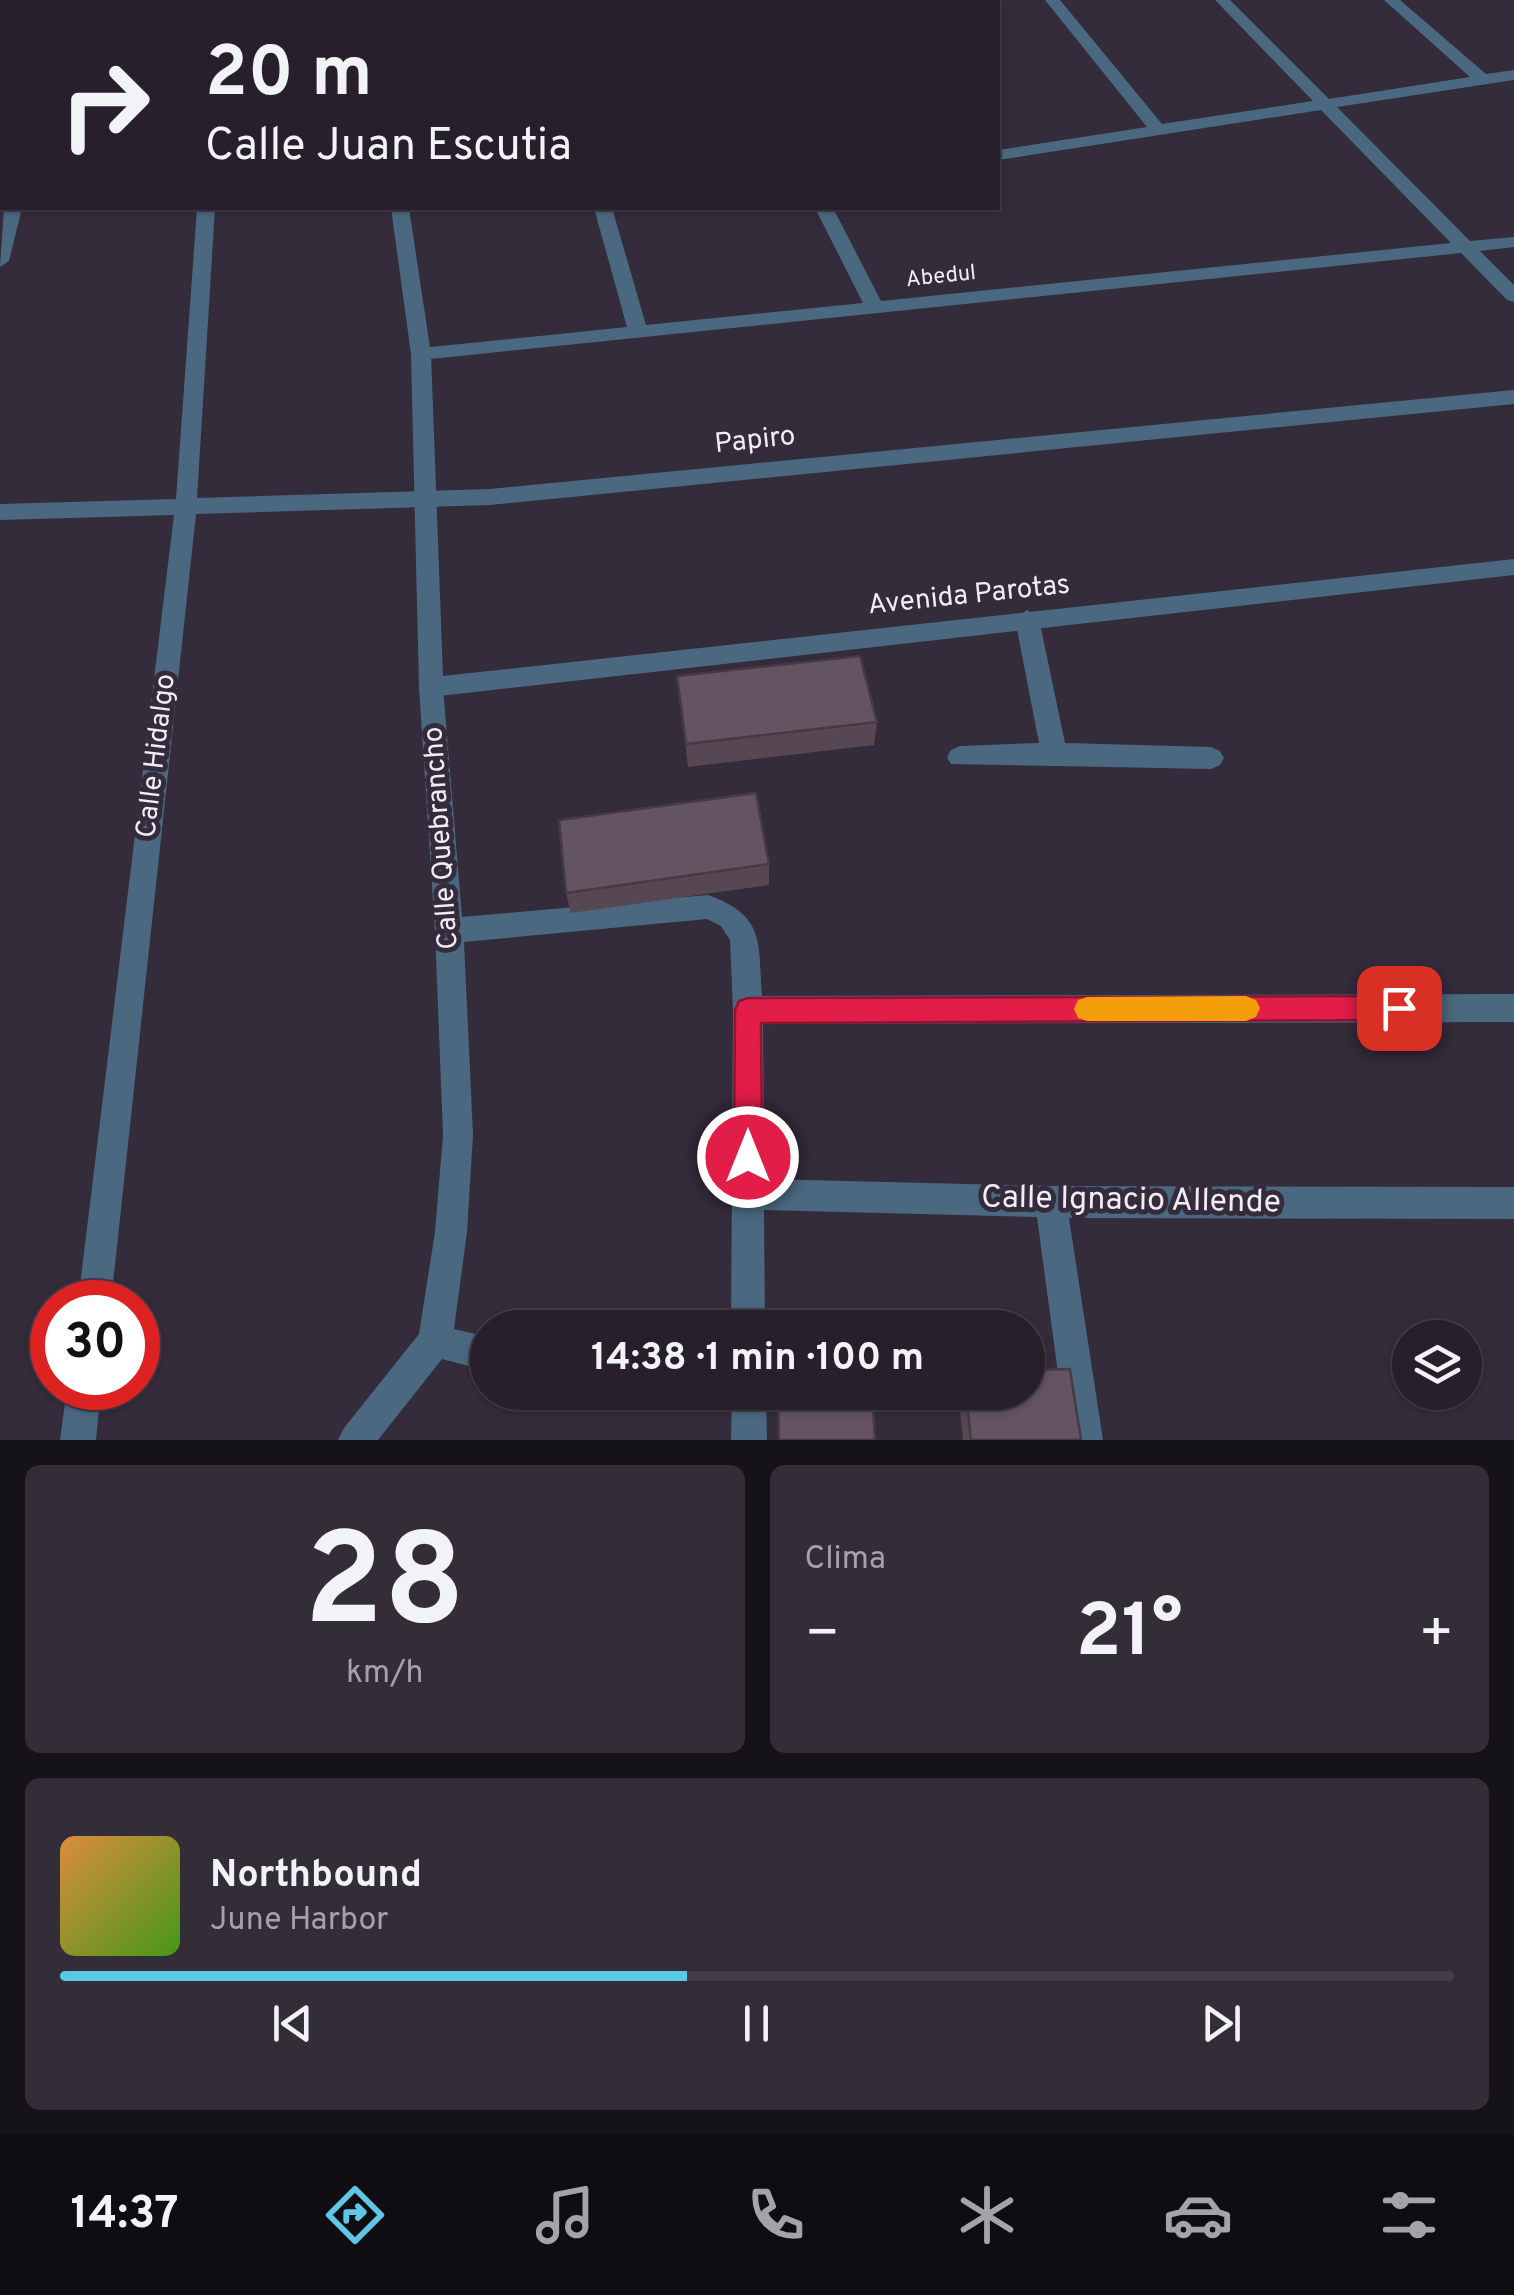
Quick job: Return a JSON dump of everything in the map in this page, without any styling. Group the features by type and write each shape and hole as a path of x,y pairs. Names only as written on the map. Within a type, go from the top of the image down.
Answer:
{"street":[{"path":"1052,0 1159,130"},
{"path":"1222,0 1514,296"},
{"path":"1391,0 1483,80"},
{"path":"1000,155 1514,75"},
{"path":"0,261 12,210"},
{"name":"Calle Hidalgo","path":"97,1280 186,506 206,210"},
{"name":"Calle Quebrancho","path":"400,210 421,354 431,686 449,931 458,1135 451,1232 435,1341"},
{"path":"604,210 638,331"},
{"path":"825,210 876,310"},
{"name":"Abedul","path":"421,354 1514,242"},
{"name":"Papiro","path":"0,512 509,496 1514,397"},
{"name":"Avenida Parotas","path":"431,686 1514,566"},
{"path":"1026,619 1054,752"},
{"path":"960,757 1054,752 1211,758"},
{"path":"449,931 708,907 731,918 744,938 748,1010 748,1310"},
{"path":"748,1010 1514,1008"},
{"name":"Calle Ignacio Allende","path":"748,1194 1050,1202 1514,1203"},
{"path":"1050,1202 1086,1440"},
{"path":"356,1440 435,1341 470,1350"},
{"path":"78,1440 81,1410"},
{"path":"748,1410 748,1440"}],"building":[{"path":"860,656 877,722 686,744 677,676"},
{"path":"756,793 769,864 566,893 559,820"},
{"path":"1070,1369 1081,1440 971,1440 968,1410 1045,1410 1045,1370"},
{"path":"778,1410 873,1410 875,1440 779,1440"}],"slow traffic":[{"path":"1087,1009 1246,1008"}],"route":[{"path":"748,1157 748,1010 1399,1008"}]}
